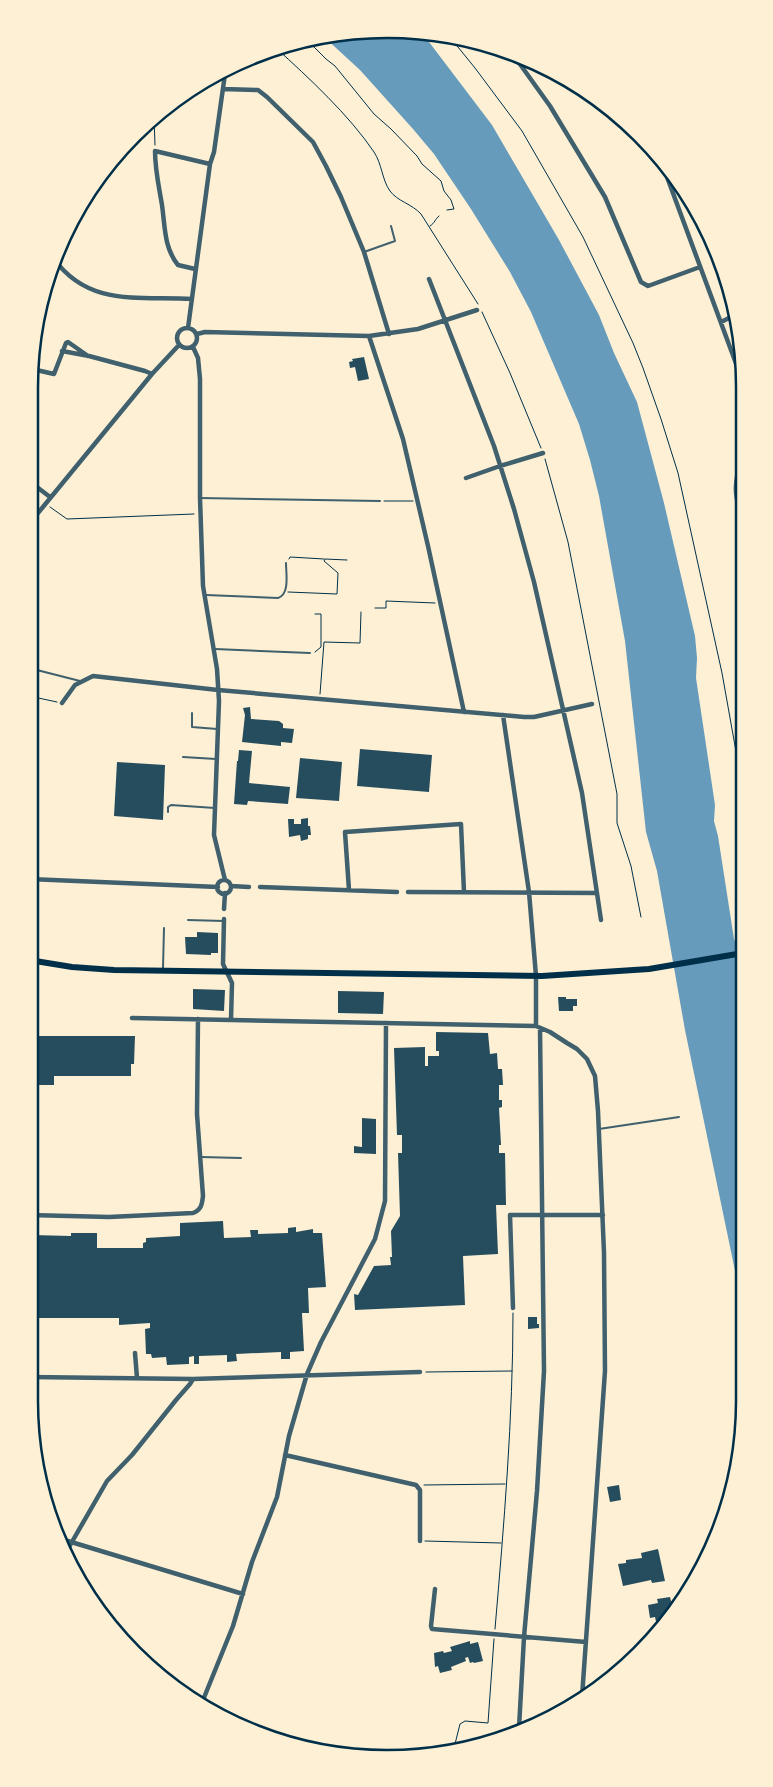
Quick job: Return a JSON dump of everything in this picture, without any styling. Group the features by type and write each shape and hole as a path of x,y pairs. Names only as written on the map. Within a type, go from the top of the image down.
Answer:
{"main road":[{"path":"38,961 72,967 163,971 536,976 589,974 656,968 736,954"}],"street":[{"path":"521,64 550,106 605,197 641,282 648,286 700,267"},
{"path":"188,328 210,164 214,152 225,77"},
{"path":"223,89 258,90 312,142 341,197 364,252 389,334"},
{"path":"195,269 178,265 171,254 166,237 155,166 155,151 210,164"},
{"path":"669,182 735,359"},
{"path":"59,266 63,272 78,283 104,294 192,298"},
{"path":"429,279 500,466 534,582 582,793 602,920"},
{"path":"197,334 205,332 370,336 412,331 477,310"},
{"path":"721,322 729,318"},
{"path":"183,329 194,330 197,334 198,340 193,347 184,348 179,345 177,339 183,329"},
{"path":"370,336 403,439 464,712"},
{"path":"38,370 54,374 64,344 68,342 89,356"},
{"path":"38,513 152,374 179,345"},
{"path":"193,347 198,358 200,379 200,513 204,595 214,649 218,690 218,759 214,826 215,840 225,880 231,886"},
{"path":"62,352 89,356 152,374"},
{"path":"466,478 543,453"},
{"path":"736,480 736,497"},
{"path":"38,488 50,497"},
{"path":"62,703 75,686 93,676 218,690 529,718 592,704"},
{"path":"502,716 529,892 536,976 543,1215 544,1371 519,1723"},
{"path":"349,890 345,832 461,824 464,892"},
{"path":"38,879 218,887"},
{"path":"225,880 220,881 219,891 229,892 231,886"},
{"path":"231,886 249,887"},
{"path":"260,888 397,892"},
{"path":"408,892 597,894"},
{"path":"224,909 225,893"},
{"path":"224,920 223,964 232,984 231,1020"},
{"path":"132,1018 538,1027 550,1032 577,1049 591,1066 595,1076 603,1215 605,1371 583,1689"},
{"path":"38,1215 133,1216 193,1213 201,1208 203,1196 197,1114 198,1019"},
{"path":"204,1698 233,1626 252,1562 277,1497 294,1415 306,1374 317,1348 375,1239 384,1209 386,1201 386,1023"},
{"path":"512,1308 510,1215 603,1215"},
{"path":"134,1353 137,1378"},
{"path":"38,1377 193,1378 420,1372"},
{"path":"69,1547 107,1481 132,1455 193,1378"},
{"path":"285,1455 416,1485 420,1490 420,1541"},
{"path":"67,1541 243,1594"},
{"path":"435,1589 432,1629 586,1642"}],"lane":[{"path":"364,252 395,241 391,226"},
{"path":"200,498 380,501"},
{"path":"204,595 278,598 285,592 286,563"},
{"path":"214,649 310,653"},
{"path":"38,670 81,681"},
{"path":"192,713 192,727 218,729"},
{"path":"183,757 218,759"},
{"path":"168,812 170,805 215,808"},
{"path":"188,920 224,920"},
{"path":"163,971 164,928"},
{"path":"599,1129 678,1117"},
{"path":"201,1157 241,1158"}],"path":[{"path":"456,44 476,68 522,131 583,237 643,368 678,473 722,673 736,751"},
{"path":"312,45 335,66 374,114 441,181 454,209 447,210"},
{"path":"154,126 155,151"},
{"path":"429,226 439,216"},
{"path":"380,501 406,501"},
{"path":"45,504 66,519 200,513"},
{"path":"286,563 290,557 347,560"},
{"path":"285,592 337,594 338,573 324,561 325,559"},
{"path":"375,608 386,608 386,601 441,603"},
{"path":"320,699 324,642 360,643 361,612"},
{"path":"310,653 318,651 321,647 321,614 315,614"},
{"path":"38,698 62,703"},
{"path":"495,1631 513,1371 512,1308"},
{"path":"420,1372 513,1371"},
{"path":"419,1487 425,1485 506,1484"},
{"path":"420,1541 502,1543"},
{"path":"455,1743 460,1724 465,1721 488,1723 494,1639"}],"water":[{"path":"364,38 427,40 492,125 559,240 599,315 637,402 664,503 695,636 696,678 715,805 714,821 736,944 736,1275 685,1030 657,871 646,832 625,641 599,496 579,424 531,312 510,272 434,154 360,70 330,42"}],"building":[{"path":"364,357 369,379 358,381 355,367 350,368 349,362 353,361 352,359"},
{"path":"250,707 251,719 279,721 283,724 283,728 294,729 292,743 281,742 281,746 242,742 245,715 243,708"},
{"path":"360,749 432,755 429,792 357,786"},
{"path":"239,750 252,751 249,783 290,787 288,804 248,801 247,805 234,804"},
{"path":"300,758 342,762 339,801 296,798"},
{"path":"117,762 165,765 163,820 114,816"},
{"path":"308,818 311,835 308,835 308,839 301,841 300,835 289,837 288,819 294,819 294,824 301,824 301,819"},
{"path":"197,932 218,933 218,953 211,953 211,955 186,954 185,937 197,937"},
{"path":"193,989 225,990 224,1011 193,1009"},
{"path":"338,991 384,992 383,1014 338,1013"},
{"path":"558,997 577,999 577,1006 573,1006 573,1011 559,1011"},
{"path":"436,1032 488,1033 490,1054 497,1053 498,1069 502,1069 503,1085 499,1085 499,1100 502,1100 502,1107 499,1108 501,1145 499,1145 499,1153 505,1153 506,1205 496,1205 498,1254 463,1256 465,1305 355,1310 354,1294 358,1295 374,1266 391,1265 391,1231 400,1216 398,1153 402,1153 402,1135 397,1135 394,1048 425,1047 425,1066 428,1066 428,1056 439,1056 439,1051 436,1051"},
{"path":"38,1036 135,1036 134,1064 131,1064 131,1076 54,1076 54,1085 38,1085"},
{"path":"362,1118 376,1119 376,1154 354,1153 354,1146 362,1147"},
{"path":"223,1221 224,1238 251,1237 250,1230 258,1230 258,1234 288,1233 288,1228 296,1227 296,1232 313,1229 313,1233 322,1233 326,1287 308,1288 309,1313 302,1313 304,1351 290,1352 290,1359 281,1359 281,1352 236,1354 237,1361 227,1362 227,1355 199,1356 199,1364 194,1364 194,1356 189,1357 189,1364 167,1365 166,1357 152,1358 151,1354 146,1354 145,1329 150,1328 150,1323 119,1325 119,1318 38,1318 38,1235 71,1236 71,1233 97,1233 97,1248 143,1248 146,1238 180,1236 180,1223"},
{"path":"528,1317 537,1317 539,1328 528,1329"},
{"path":"619,1485 621,1500 610,1502 607,1487"},
{"path":"658,1549 665,1581 652,1583 651,1580 623,1586 618,1564 626,1563 626,1560 642,1558 641,1553"},
{"path":"670,1597 671,1602 656,1622 655,1617 650,1618 648,1605 658,1603 657,1599"},
{"path":"470,1641 470,1644 478,1642 483,1661 470,1663 468,1657 465,1658 466,1661 451,1667 452,1670 440,1673 438,1666 435,1667 434,1653 452,1651 450,1647"}]}
